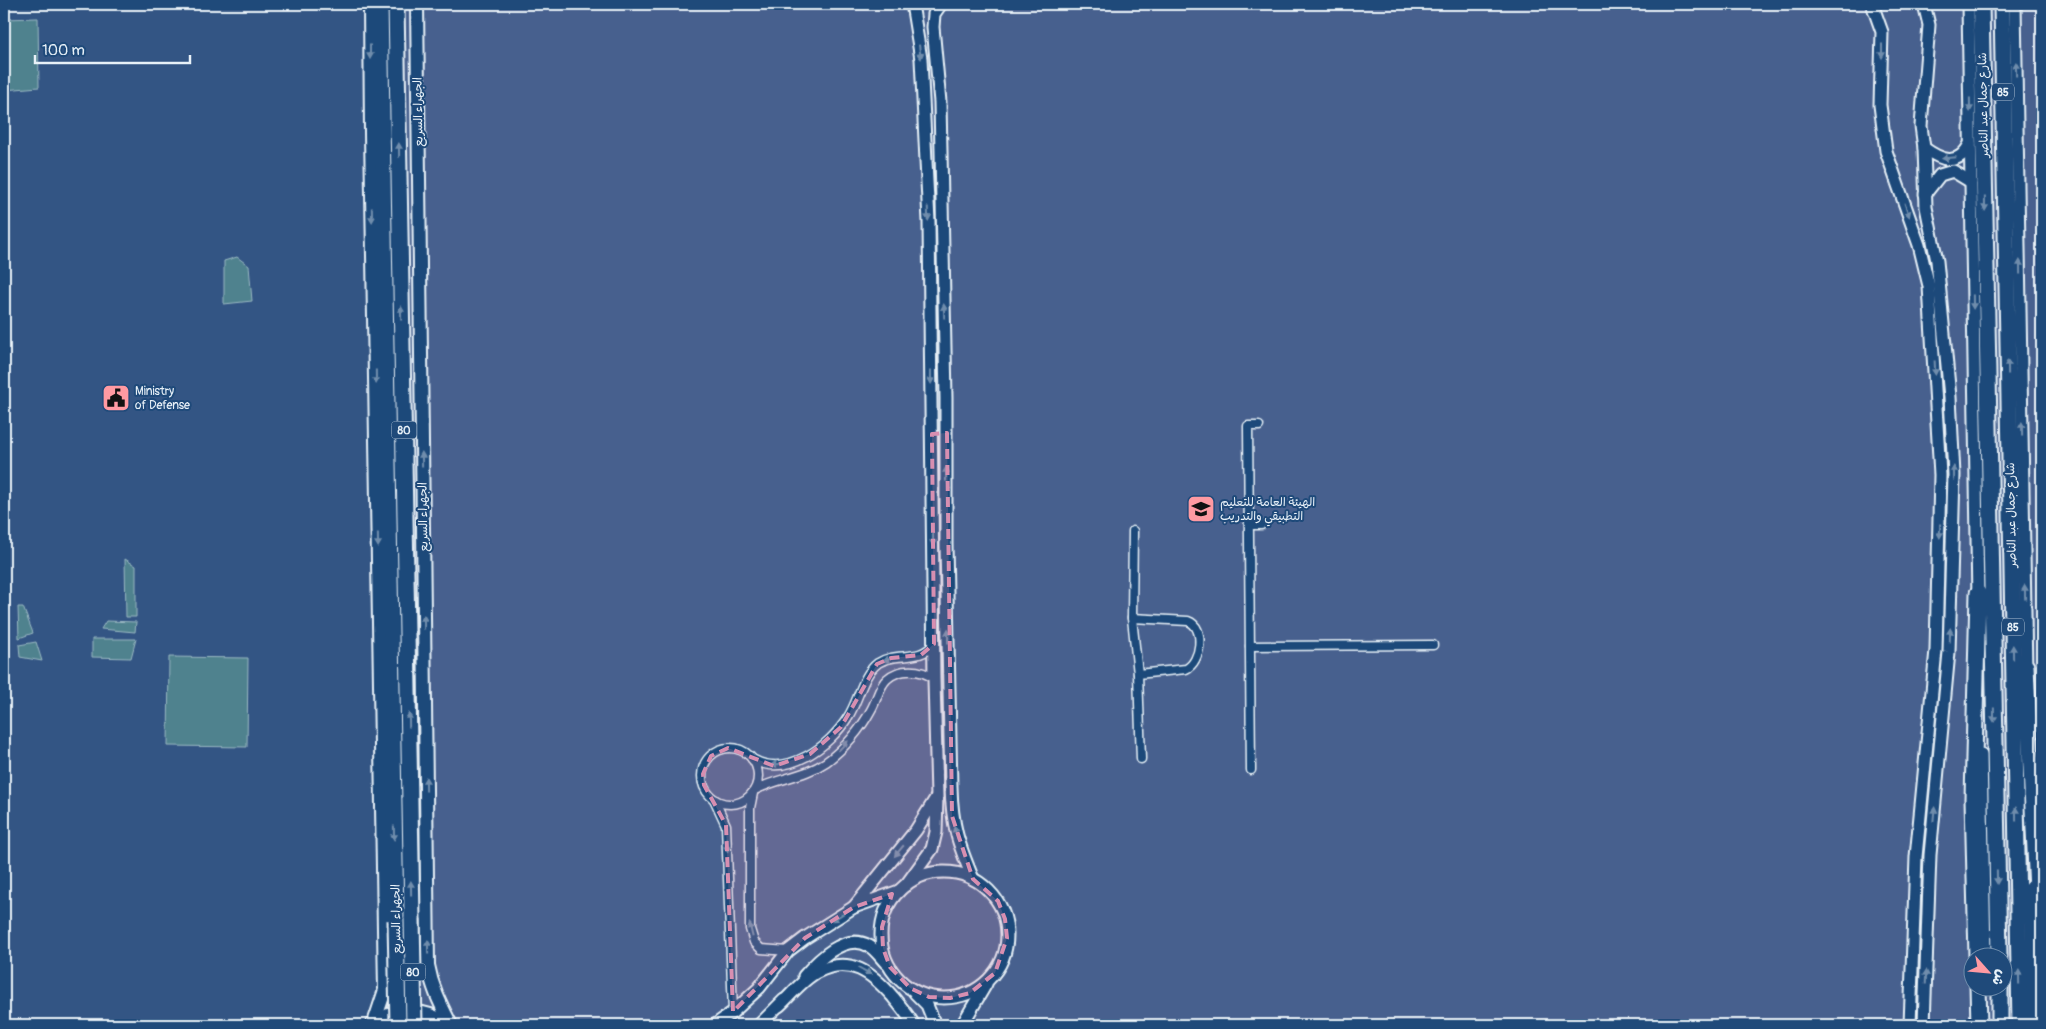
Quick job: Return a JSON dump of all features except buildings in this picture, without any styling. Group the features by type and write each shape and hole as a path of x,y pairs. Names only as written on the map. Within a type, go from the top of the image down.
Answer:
{"highway":[{"name":"الجهراء السريع","path":"380,4 398,1025"},
{"name":"الجهراء السريع","path":"396,4 414,1025"},
{"name":"شارع جمال عبد الناصر","path":"1981,4 1999,946"},
{"name":"شارع جمال عبد الناصر","path":"2002,4 2020,1025"},
{"path":"1977,946 1973,799 1978,593"},
{"path":"2026,666 2042,992"},
{"path":"1978,996 1978,1025"},
{"path":"2000,996 2000,1025"}],"main road":[{"name":"الجهراء السريع","path":"370,4 385,990 372,1024"},
{"name":"الجهراء السريع","path":"416,4 428,965 431,983 451,1025"},
{"path":"372,1024 396,1013 408,1011 431,1014 451,1025"}],"street":[{"path":"912,4 921,59 929,222 936,832 932,850 888,908 882,928 882,948 890,967 898,979 927,1005 934,1025"},
{"path":"941,4 934,14 933,26 940,102 952,816 959,846 973,879"},
{"path":"1872,4 1882,32 1880,105 1886,150 1919,245 1929,286 1940,484 1934,668 1916,857 1910,1025"},
{"path":"1924,4 1929,26 1921,126 1924,148 1925,194 1937,261 1950,397 1954,476 1948,670 1930,855 1924,1025"},
{"path":"1968,4 1985,946"},
{"path":"2015,4 2032,1025"},
{"path":"1924,148 1938,158 1950,160 1963,154 1970,144"},
{"path":"1925,194 1940,175 1953,171 1971,182"},
{"path":"1251,770 1248,426 1259,426"},
{"path":"932,434 947,433"},
{"path":"1249,525 1261,525"},
{"path":"1133,531 1132,618 1138,674 1141,759"},
{"path":"1132,618 1188,621 1193,623 1199,630 1198,657 1190,668 1186,670 1138,674"},
{"path":"733,1012 726,825 714,799 704,785 703,774 706,764 711,756 728,748 737,749 752,759 768,765 780,765 810,754 822,746 841,727 853,708 867,676 877,664 891,658 921,655 926,653 934,644"},
{"path":"1250,646 1433,645"},
{"path":"1934,668 1948,670"},
{"path":"714,799 730,804 746,799 754,792 774,781 802,774 827,761 862,724 888,677 900,672 914,671 934,674 949,669"},
{"path":"1931,703 1944,704"},
{"path":"752,759 758,774 750,808 750,929 754,942 761,949 788,951"},
{"path":"854,907 916,830 937,797"},
{"path":"715,1025 733,1012 759,988 788,951 805,938 854,907 903,888 921,876 937,872 954,872 973,879 986,887 998,901 1005,919 1008,938 1004,956 962,1025"},
{"path":"779,1006 820,957 838,946 855,943 869,946 890,967"},
{"path":"759,1025 816,973 842,965 857,967 877,978 914,1025"},
{"path":"910,988 929,996 950,998 970,992 988,981"},
{"path":"1986,996 1986,1025"}],"highlighted area":[{"path":"947,433 952,816 973,879 998,901 1005,919 1007,938 995,973 970,993 950,998 929,997 910,988 890,967 883,948 882,927 892,894 854,907 805,938 733,1012 726,825 704,785 703,774 711,756 728,748 774,766 810,754 841,727 877,664 891,658 921,655 934,644 932,434"}],"shaded area":[{"name":"الهيئة العامة للتعليم التطبيقي والتدريب","path":"388,4 2042,4 2042,1025 405,1025"}],"green space":[{"path":"38,18 39,87 4,90 4,19"},
{"path":"237,257 249,266 252,301 224,304 224,261"},
{"path":"125,559 136,566 136,617 126,617"},
{"path":"18,607 23,607 33,633 19,638"},
{"path":"106,621 136,622 135,632 101,629"},
{"path":"92,639 136,639 131,658 92,657"},
{"path":"36,642 42,661 20,657 19,645"},
{"path":"169,657 248,658 247,747 168,746"}],"place":[{"name":"Ministry of Defense","path":"116,398"},
{"name":"الهيئة العامة للتعليم التطبيقي والتدريب","path":"1201,509"}]}
